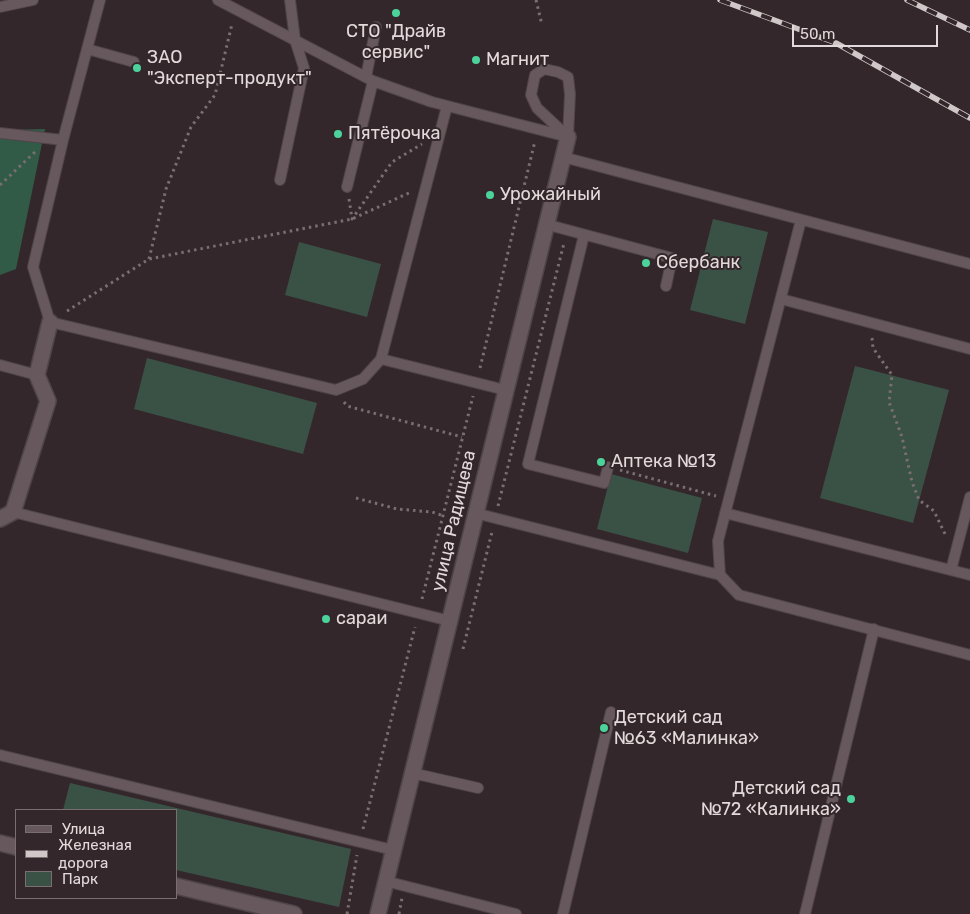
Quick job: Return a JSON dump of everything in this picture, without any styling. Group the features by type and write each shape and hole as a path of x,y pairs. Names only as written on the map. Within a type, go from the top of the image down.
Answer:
{"street":[{"name":"улица Радищева","path":"378,914 545,224 568,137"},
{"path":"6,516 48,401 37,374 50,322"},
{"path":"0,843 15,847"},
{"path":"178,886 294,914"}],"lane":[{"path":"0,7 33,0"},
{"path":"100,0 63,140 33,266 50,322 336,390 363,379 381,358 447,106"},
{"path":"218,0 369,79 447,106 568,137"},
{"path":"280,180 304,68 295,40 290,0"},
{"path":"347,186 369,79 376,27"},
{"path":"87,49 134,62"},
{"path":"544,69 558,72 568,77 570,94 568,137 537,108 531,94 535,76 544,69"},
{"path":"0,133 63,140"},
{"path":"563,156 970,264"},
{"path":"720,575 718,541 801,220"},
{"path":"545,224 672,258 666,286"},
{"path":"584,235 528,464 604,483 608,467"},
{"path":"780,299 970,349"},
{"path":"381,358 505,390"},
{"path":"0,365 37,374"},
{"path":"951,570 970,497"},
{"path":"475,512 720,575 739,595 970,655"},
{"path":"725,513 970,575"},
{"path":"6,516 450,621"},
{"path":"805,914 874,629"},
{"path":"564,914 611,712"},
{"path":"0,756 360,840 393,850"},
{"path":"412,774 478,788"},
{"path":"386,881 516,914"}],"path":[{"path":"536,0 542,25"},
{"path":"149,259 166,189 191,127 216,95 236,9"},
{"path":"347,914 360,840 444,516 538,129"},
{"path":"352,219 392,162 440,132"},
{"path":"0,185 49,138"},
{"path":"50,322 149,259 352,219 426,185"},
{"path":"347,186 352,219"},
{"path":"462,652 567,230"},
{"path":"870,322 873,348 892,376 889,402 902,437 912,482 920,500 934,512 941,529 957,547"},
{"path":"336,390 347,406 462,437"},
{"path":"608,467 728,500"},
{"path":"356,498 397,510 432,512 444,516"},
{"path":"399,914 404,887"}],"green space":[{"path":"45,129 16,269 0,275 0,130"},
{"path":"713,219 768,232 745,324 690,310"},
{"path":"299,242 381,264 367,317 285,295"},
{"path":"147,358 317,403 303,454 134,409"},
{"path":"855,366 949,390 913,523 820,498"},
{"path":"611,474 702,498 688,553 597,529"},
{"path":"70,783 351,849 339,907 178,870 178,809 63,809"}],"railway":[{"path":"720,0 836,43 970,118"},
{"path":"907,0 970,30"}],"place":[{"name":"СТО \"Драйв сервис\"","path":"396,13"},
{"name":"Магнит","path":"476,60"},
{"name":"ЗАО \"Эксперт-продукт\"","path":"137,68"},
{"name":"Пятёрочка","path":"338,134"},
{"name":"Урожайный","path":"490,195"},
{"name":"Сбербанк","path":"646,263"},
{"name":"Аптека №13","path":"601,462"},
{"name":"сараи","path":"326,619"},
{"name":"Детский сад №63 «Малинка»","path":"604,728"},
{"name":"Детский сад №72 «Калинка»","path":"851,799"}]}
